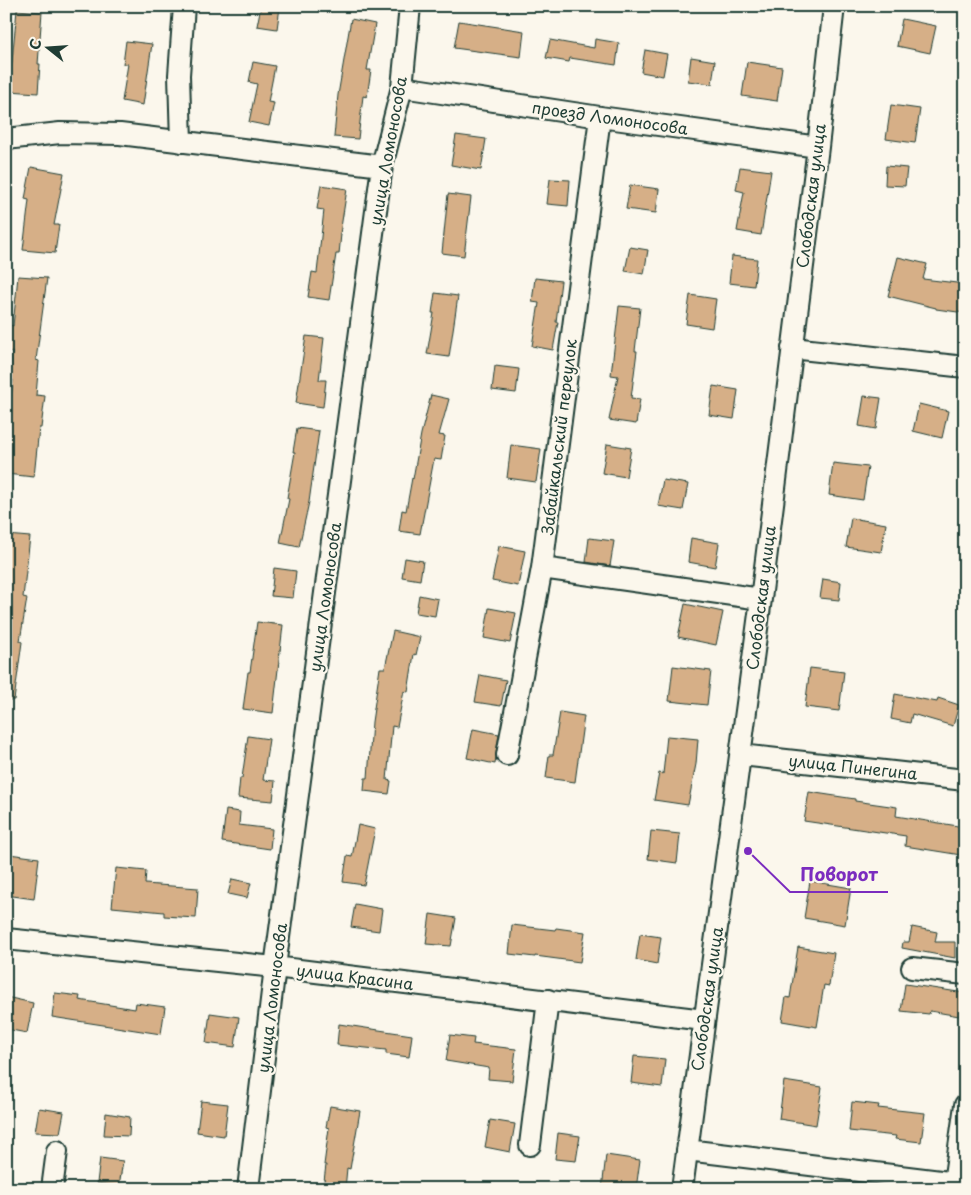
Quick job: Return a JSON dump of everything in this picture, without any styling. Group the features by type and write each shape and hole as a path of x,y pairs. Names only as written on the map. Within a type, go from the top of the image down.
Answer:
{"street":[{"path":"181,142 179,75 184,6"},
{"name":"улица Ломоносова","path":"248,1189 275,968 382,166 402,87 410,6"},
{"name":"Слободская улица","path":"682,1189 762,599 834,6"},
{"name":"проезд Ломоносова","path":"402,87 818,147"},
{"name":"Забайкальский переулок","path":"507,755 542,568 600,117"},
{"path":"6,138 60,132 120,134 382,166"},
{"path":"792,348 965,367"},
{"path":"542,568 762,599"},
{"name":"улица Пинегина","path":"741,755 965,780"},
{"name":"улица Красина","path":"6,939 275,968 704,1020"},
{"path":"912,968 965,974"},
{"path":"530,1145 548,1000"},
{"path":"687,1150 960,1184 965,1105"},
{"path":"52,1189 57,1151"}],"building":[{"path":"261,6 280,7 277,29 257,26"},
{"path":"17,10 42,12 38,93 9,91"},
{"path":"351,19 375,24 367,70 371,70 367,97 363,96 358,139 334,137 338,95"},
{"path":"902,19 936,26 930,53 897,46"},
{"path":"459,21 524,31 521,57 454,48"},
{"path":"595,39 619,43 616,65 570,58 569,62 546,58 550,40 594,48"},
{"path":"126,41 152,44 143,105 122,101 128,64 123,64"},
{"path":"645,50 667,54 663,76 641,72"},
{"path":"691,57 715,61 712,84 688,81"},
{"path":"253,62 275,66 268,102 274,103 269,126 249,122 257,84 249,82"},
{"path":"747,62 782,67 777,101 742,96"},
{"path":"891,105 920,109 915,143 886,139"},
{"path":"456,135 486,139 481,170 451,165"},
{"path":"886,166 907,168 905,186 885,185"},
{"path":"31,167 64,173 54,225 59,225 55,253 23,250 29,200 25,199"},
{"path":"740,167 771,171 761,235 737,231 744,192 736,190"},
{"path":"550,179 570,180 568,206 547,204"},
{"path":"321,185 347,189 339,254 336,254 329,300 308,297 312,272 317,273 324,210 317,209"},
{"path":"630,185 659,189 656,213 626,209"},
{"path":"448,194 471,197 464,256 442,253"},
{"path":"630,247 648,250 644,274 625,271"},
{"path":"732,256 757,259 754,286 729,283"},
{"path":"898,257 927,264 923,279 965,284 965,313 936,309 888,296"},
{"path":"18,276 47,278 36,360 39,361 36,395 45,396 41,428 39,428 34,477 6,474 6,439 13,380 10,379 12,352 7,352 10,325 13,326"},
{"path":"535,278 561,281 556,322 558,322 553,350 532,346 539,303 532,302"},
{"path":"435,293 458,296 449,357 427,354 434,313 432,313"},
{"path":"690,295 716,299 712,328 686,324"},
{"path":"619,306 640,308 631,398 640,399 636,424 609,420 618,376 611,375"},
{"path":"306,336 324,338 319,380 326,380 323,407 296,403"},
{"path":"495,366 519,369 516,393 492,390"},
{"path":"713,386 738,390 734,419 709,415"},
{"path":"431,395 449,399 439,435 445,436 441,460 434,459 420,534 399,531 402,510 406,511 421,434"},
{"path":"864,396 881,398 876,429 859,426"},
{"path":"919,404 948,411 942,438 913,431"},
{"path":"297,428 319,431 309,502 299,547 280,543 289,499 287,498"},
{"path":"607,444 631,448 626,477 602,473"},
{"path":"511,445 541,449 536,482 507,478"},
{"path":"833,463 868,467 863,500 829,495"},
{"path":"663,480 688,484 683,510 658,506"},
{"path":"851,518 886,524 881,552 846,547"},
{"path":"6,535 30,537 23,597 27,598 20,641 22,642 14,700 6,700"},
{"path":"589,538 614,541 610,566 586,562"},
{"path":"691,538 719,543 715,567 688,562"},
{"path":"499,546 525,551 518,586 492,581"},
{"path":"405,558 423,561 420,580 402,577"},
{"path":"274,568 296,571 293,598 271,596"},
{"path":"823,579 841,582 839,600 820,598"},
{"path":"419,595 438,599 435,616 416,613"},
{"path":"685,604 723,612 716,645 678,637"},
{"path":"489,608 516,613 510,643 484,638"},
{"path":"257,622 283,625 273,713 243,709"},
{"path":"393,631 420,637 416,655 414,654 408,692 404,691 397,727 392,726 387,780 391,781 389,794 364,791 365,778 368,778 372,722 380,668 385,668"},
{"path":"673,666 711,671 707,705 669,701"},
{"path":"810,668 844,672 839,711 805,707"},
{"path":"480,675 506,680 501,706 475,702"},
{"path":"895,694 937,702 938,698 959,705 953,726 912,714 910,723 891,719"},
{"path":"560,712 584,716 575,782 546,778 549,755 553,755"},
{"path":"473,729 499,734 495,764 467,758"},
{"path":"248,736 269,739 263,780 275,781 273,801 238,798"},
{"path":"667,736 698,739 696,764 688,805 654,800 659,773 663,774"},
{"path":"809,792 897,807 896,816 964,827 961,855 905,846 906,836 804,821"},
{"path":"226,810 240,812 239,825 272,829 270,849 222,842"},
{"path":"358,825 375,829 364,885 343,882 347,856 352,857"},
{"path":"651,831 680,834 677,863 648,859"},
{"path":"9,854 39,858 34,899 6,895"},
{"path":"116,868 146,871 145,884 198,888 196,918 164,916 164,912 112,907"},
{"path":"232,879 251,883 247,898 228,894"},
{"path":"810,881 851,888 845,925 804,918"},
{"path":"355,904 382,909 379,931 351,927"},
{"path":"430,914 456,918 451,946 426,944"},
{"path":"512,925 585,932 580,962 509,954"},
{"path":"912,927 937,932 935,942 955,942 955,958 902,948 903,942 909,942"},
{"path":"640,934 661,937 657,964 636,960"},
{"path":"798,947 834,953 829,986 824,985 817,1027 782,1021 786,997 790,998"},
{"path":"905,984 965,993 965,1017 930,1011 929,1014 901,1011"},
{"path":"55,993 80,996 79,1000 135,1009 136,1003 165,1007 161,1034 52,1017"},
{"path":"6,997 33,1003 27,1033 6,1029"},
{"path":"210,1013 239,1017 235,1047 206,1043"},
{"path":"339,1024 412,1035 409,1057 386,1054 386,1050 337,1045"},
{"path":"450,1035 474,1038 473,1044 516,1049 512,1081 488,1079 489,1068 446,1061"},
{"path":"634,1056 665,1059 662,1087 631,1083"},
{"path":"784,1081 822,1087 816,1125 779,1119"},
{"path":"201,1101 228,1104 224,1136 197,1132"},
{"path":"852,1102 879,1105 878,1108 925,1113 921,1142 895,1139 896,1136 849,1131"},
{"path":"330,1106 360,1111 350,1169 347,1168 345,1189 323,1189 329,1128 326,1127"},
{"path":"39,1108 64,1112 60,1133 35,1132"},
{"path":"106,1113 130,1117 129,1136 104,1135"},
{"path":"490,1120 515,1124 510,1152 485,1147"},
{"path":"558,1133 580,1136 576,1161 555,1159"},
{"path":"606,1155 640,1160 636,1189 602,1189"},
{"path":"100,1158 123,1161 119,1186 97,1183"}],"place":[{"name":"Поворот","path":"748,851"}]}
